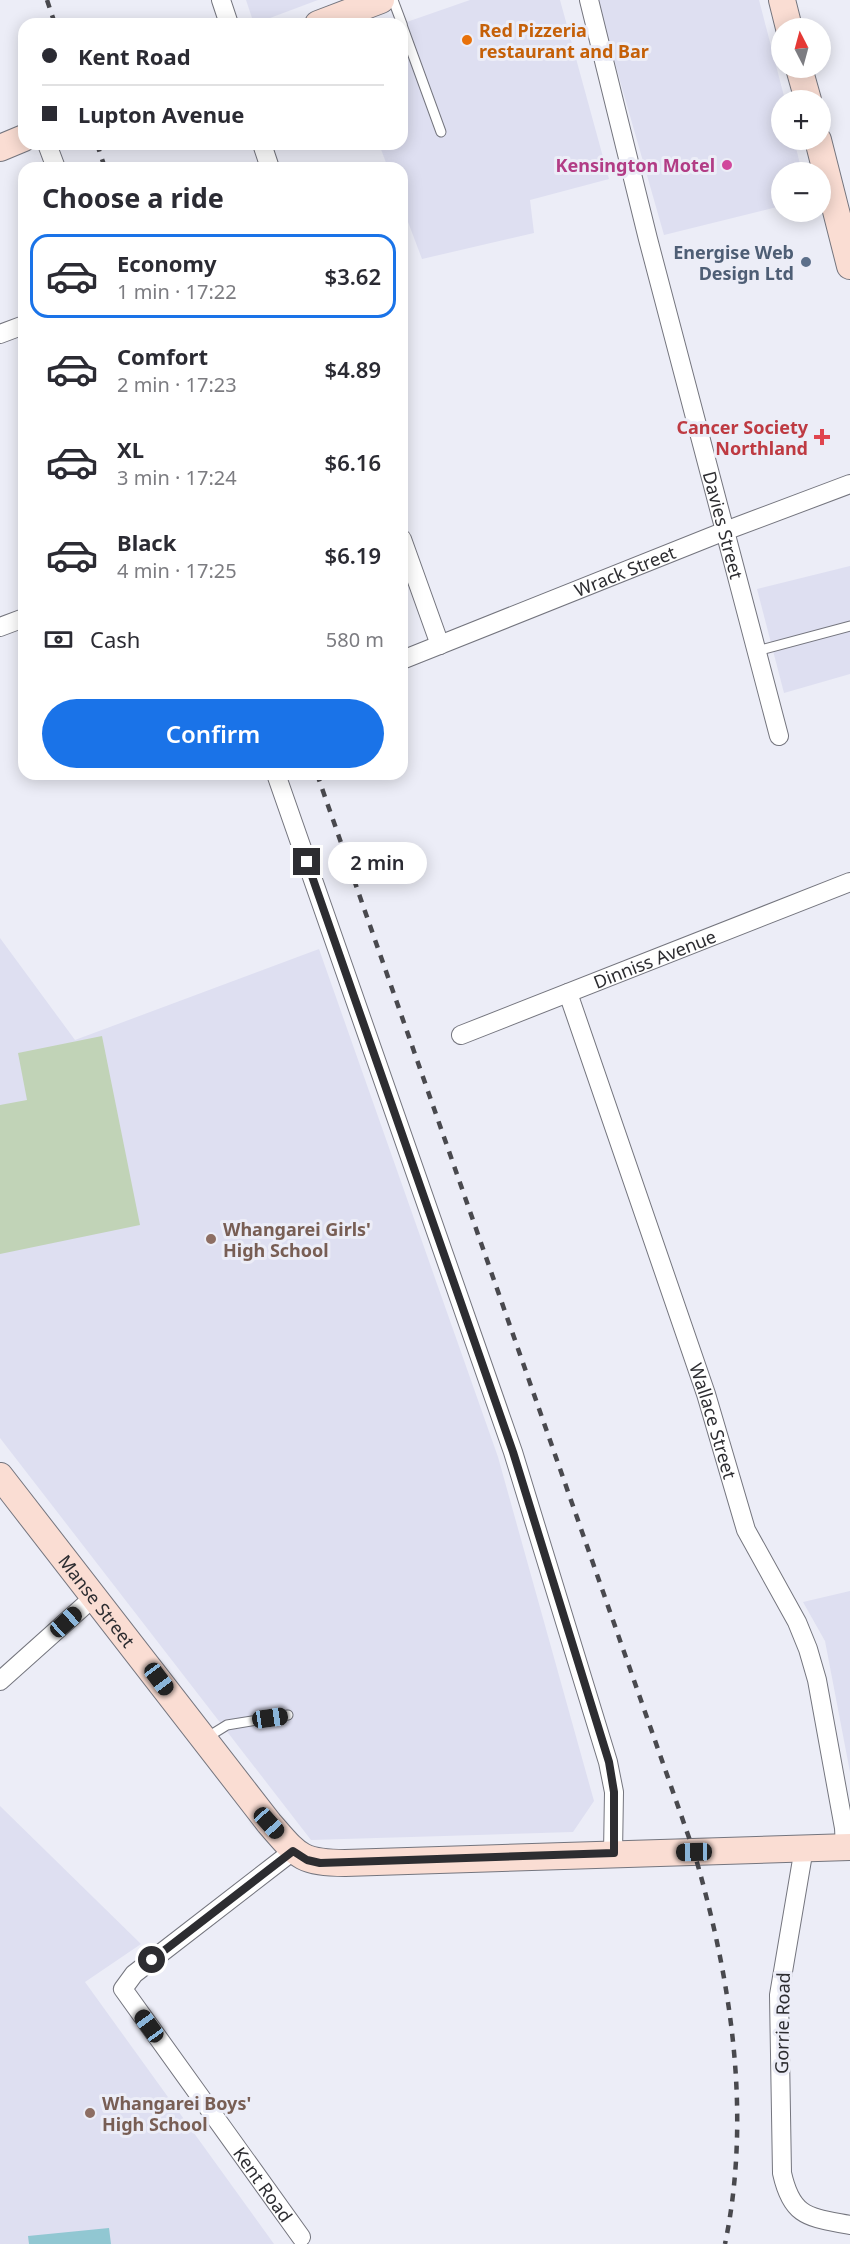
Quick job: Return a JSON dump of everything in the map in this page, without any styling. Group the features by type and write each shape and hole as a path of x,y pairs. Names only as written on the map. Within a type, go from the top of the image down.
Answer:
{"street":[{"path":"221,0 227,18"},
{"path":"334,18 381,0"},
{"name":"Davies Street","path":"589,0 648,239 779,736"},
{"path":"782,0 786,18"},
{"path":"0,148 18,140"},
{"path":"821,150 850,266"},
{"path":"0,334 18,328"},
{"name":"Wrack Street","path":"408,658 725,531 850,484"},
{"path":"408,556 440,645"},
{"path":"0,627 18,620"},
{"path":"278,780 513,1452 609,1762 614,1792 614,1853"},
{"name":"Dinniss Avenue","path":"461,1035 850,882"},
{"name":"Wallace Street","path":"568,993 706,1394 746,1530 797,1622 808,1648 817,1680 847,1847"},
{"name":"Manse Street","path":"0,1476 293,1851 307,1860 320,1863 847,1847"},
{"path":"0,1682 95,1596"},
{"name":"Gorrie Road","path":"804,1848 779,1995 782,2173 790,2200 808,2216 850,2224"},
{"name":"Kent Road","path":"293,1851 134,1974 123,1989 301,2237"}],"lane":[{"path":"393,0 400,18"},
{"path":"408,41 441,132"},
{"path":"757,651 850,626"},
{"path":"204,1739 227,1725 288,1715"}],"shaded area":[{"path":"246,0 318,0 270,18 252,18"},
{"path":"470,0 560,0 609,179 530,200 534,233 422,259 408,222 408,162 386,162 381,150 408,150 408,22"},
{"path":"597,0 759,0 771,46 771,78 779,78 782,90 771,90 771,150 796,150 800,162 771,162 771,208 664,235"},
{"path":"850,566 850,674 784,693 757,589"},
{"name":"Whangarei Girls' High School","path":"0,938 75,1040 319,949 498,1457 594,1801 573,1832 311,1840 0,1438"},
{"path":"850,1591 850,1772 825,1641 803,1602"},
{"name":"Whangarei Boys' High School","path":"0,1806 141,1944 85,1982 274,2244 0,2244"}],"green space":[{"path":"102,1036 140,1225 0,1254 0,1105 27,1100 18,1053"}],"water":[{"path":"109,2228 111,2244 29,2244 28,2236"}],"railway":[{"path":"47,0 53,18"},
{"path":"99,150 103,162"},
{"path":"319,780 694,1852 718,1948 734,2047 737,2146 733,2195 725,2244"}],"place":[{"name":"Red Pizzeria restaurant and Bar","path":"467,40"},
{"name":"Kensington Motel","path":"727,165"},
{"name":"Energise Web Design Ltd","path":"806,262"},
{"name":"Cancer Society Northland","path":"822,437"},
{"name":"Whangarei Girls' High School","path":"211,1239"},
{"name":"Whangarei Boys' High School","path":"90,2113"}],"route":[{"path":"152,1960 293,1851 307,1860 320,1863 614,1853 612,1836 614,1792 609,1762 513,1452 307,862"}]}
